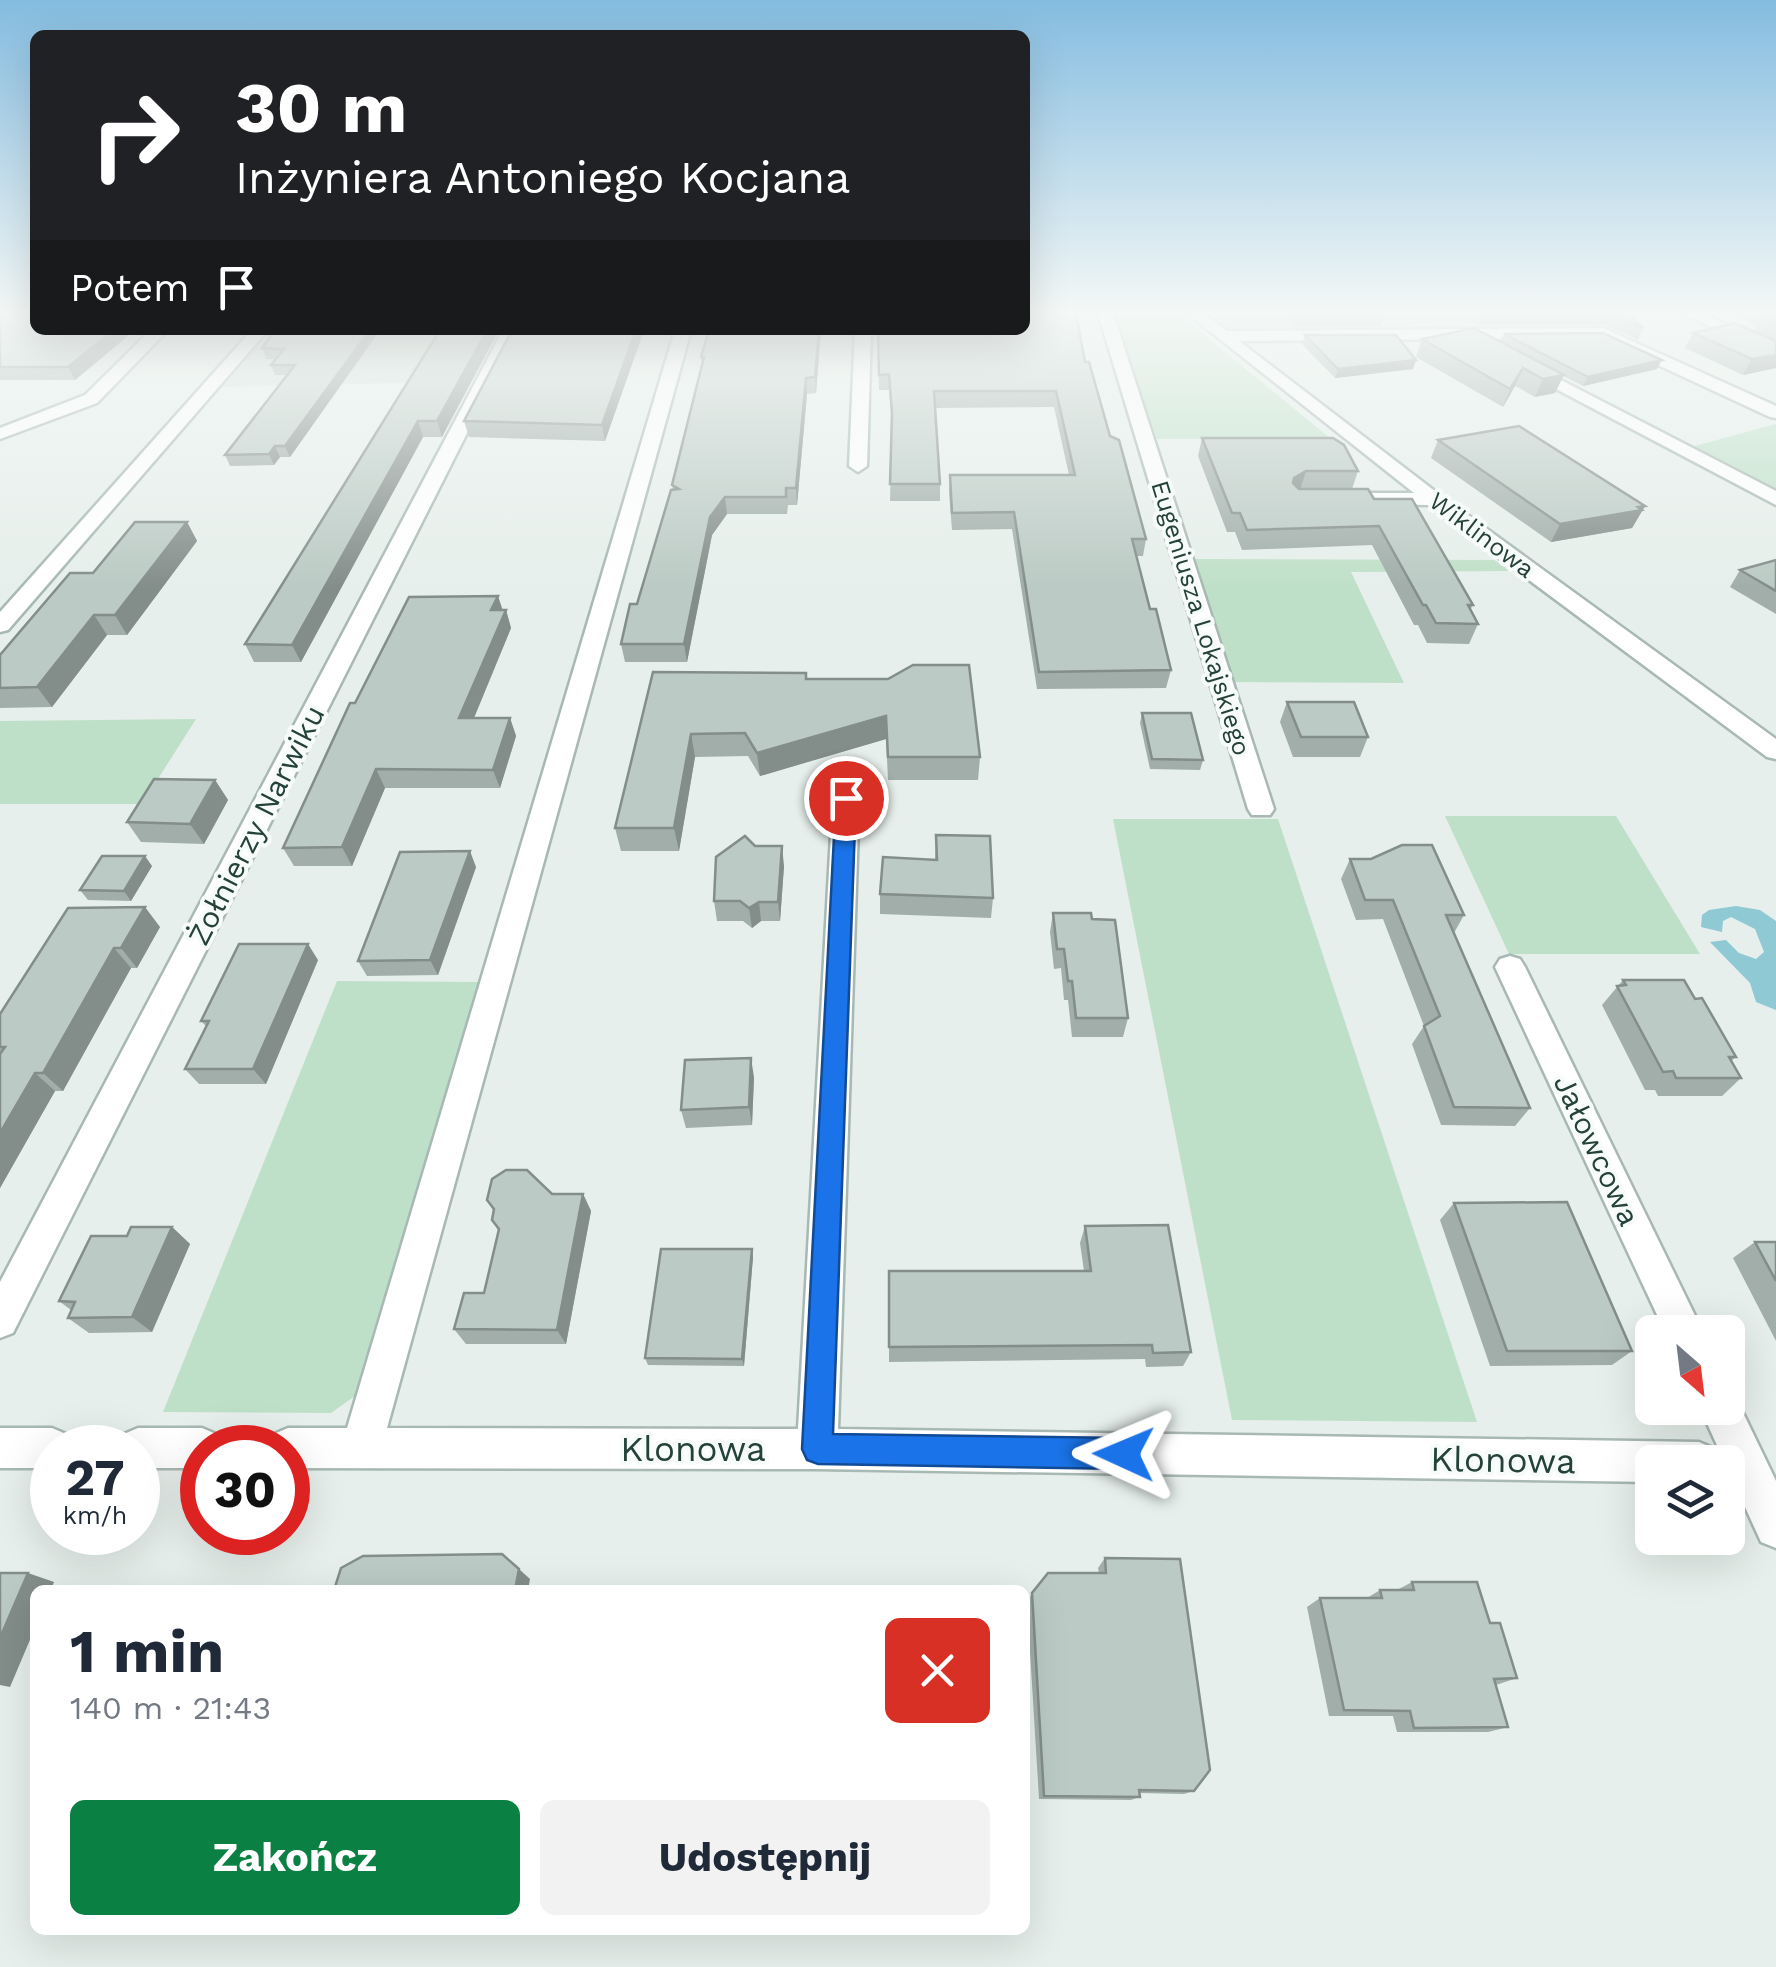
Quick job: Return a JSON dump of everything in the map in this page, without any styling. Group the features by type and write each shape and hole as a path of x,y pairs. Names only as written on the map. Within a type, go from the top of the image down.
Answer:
{"street":[{"path":"0,434 80,405"},
{"path":"0,626 194,405"},
{"name":"Żołnierzy Narwiku","path":"0,1320 472,405"},
{"path":"361,1448 661,405"},
{"path":"858,466 860,405"},
{"name":"Eugeniusza Lokajskiego","path":"1134,405 1261,809"},
{"name":"Wiklinowa","path":"1310,405 1776,751"},
{"path":"1598,405 1776,499"},
{"path":"1318,500 1433,499"},
{"path":"818,1449 846,798"},
{"name":"Jałowcowa","path":"1510,968 1676,1315"},
{"path":"1729,1425 1776,1526"},
{"path":"0,1448 30,1448"},
{"name":"Klonowa","path":"310,1448 818,1449 1635,1461"}],"green space":[{"path":"1145,405 1289,405 1330,438 1157,439"},
{"path":"1776,424 1776,492 1691,447"},
{"path":"1194,559 1494,560 1511,571 1351,572 1404,683 1232,682"},
{"path":"196,719 142,804 0,804 0,721"},
{"path":"1445,816 1616,816 1700,954 1509,954"},
{"path":"1113,819 1278,819 1477,1422 1232,1420"},
{"path":"337,981 479,982 355,1396 331,1413 163,1412"}],"water":[{"path":"1736,906 1760,910 1776,921 1776,1010 1756,1002 1750,983 1710,942 1726,940 1739,953 1756,959 1764,952 1755,929 1731,917 1723,921 1722,932 1701,927 1702,915 1709,910"}],"building":[{"path":"264,405 315,405 285,446 275,446 269,454 225,455"},
{"path":"394,405 446,405 437,421 418,421 292,645 245,644"},
{"path":"473,405 609,405 602,425 464,421"},
{"path":"692,405 804,405 796,488 786,488 786,497 725,497 710,517 684,644 621,644 630,604 637,604 671,490 679,489 672,485"},
{"path":"891,405 935,405 940,484 890,484"},
{"path":"1059,405 1101,405 1110,436 1119,440 1146,539 1132,539 1150,609 1156,609 1171,670 1039,672 1014,512 952,513 950,475 1075,475"},
{"path":"1519,426 1645,506 1638,507 1642,510 1560,524 1438,440"},
{"path":"1202,438 1333,438 1344,445 1358,471 1306,471 1293,483 1299,489 1368,489 1374,499 1412,499 1473,605 1468,605 1478,624 1436,623 1379,526 1247,530 1240,513 1232,513"},
{"path":"135,522 187,522 115,615 94,615 37,687 0,688 0,655 70,573 93,573"},
{"path":"1776,560 1776,591 1740,570"},
{"path":"498,596 491,610 506,610 459,718 510,718 493,770 376,769 342,847 283,848 350,703 355,703 409,597"},
{"path":"913,665 969,665 980,757 888,757 886,716 757,753 745,733 691,734 674,828 615,828 653,672 806,673 806,679 888,679"},
{"path":"1287,702 1354,702 1368,737 1301,737"},
{"path":"1142,713 1191,713 1203,760 1152,759"},
{"path":"154,779 215,780 190,824 127,822"},
{"path":"936,835 990,836 993,898 880,894 883,857 937,860"},
{"path":"745,836 755,846 782,846 778,902 759,902 749,908 740,901 714,901 716,857"},
{"path":"1402,845 1432,845 1464,915 1446,915 1530,1108 1454,1107 1424,1026 1440,1016 1393,900 1365,900 1350,859 1371,859"},
{"path":"470,851 430,960 358,961 400,852"},
{"path":"102,856 145,856 124,891 80,890"},
{"path":"145,907 121,948 114,948 43,1073 35,1073 0,1133 0,1054 5,1047 0,1047 0,1014 68,908"},
{"path":"1053,913 1091,913 1092,919 1115,920 1128,1018 1076,1018 1072,981 1068,981 1064,949 1057,949"},
{"path":"239,944 308,944 253,1069 185,1069 209,1021 201,1021"},
{"path":"1623,980 1684,980 1695,999 1702,998 1736,1057 1729,1057 1741,1078 1676,1078 1673,1071 1663,1072 1617,986 1626,985"},
{"path":"751,1058 749,1107 681,1110 685,1060"},
{"path":"506,1170 527,1170 552,1194 583,1194 557,1330 454,1329 464,1293 484,1293 499,1229 492,1220 494,1209 487,1200 492,1179"},
{"path":"1567,1202 1632,1351 1507,1351 1454,1203"},
{"path":"1168,1225 1191,1352 1153,1353 1152,1345 889,1347 889,1271 1091,1271 1085,1226"},
{"path":"131,1227 172,1227 132,1317 68,1318 75,1302 59,1301 91,1236 127,1236"},
{"path":"1755,1242 1776,1242 1776,1281"},
{"path":"661,1249 752,1249 742,1359 645,1358"},
{"path":"502,1554 519,1569 516,1585 336,1585 341,1568 363,1556"},
{"path":"1105,1558 1180,1559 1210,1770 1194,1791 1139,1790 1140,1797 1044,1796 1032,1593 1048,1573 1106,1573"},
{"path":"0,1573 28,1573 0,1638"},
{"path":"1412,1582 1477,1582 1490,1623 1500,1623 1517,1678 1494,1679 1508,1727 1414,1728 1410,1711 1344,1710 1320,1598 1382,1598 1380,1590 1414,1590"}],"route":[{"path":"846,798 818,1449 1124,1454"}]}
